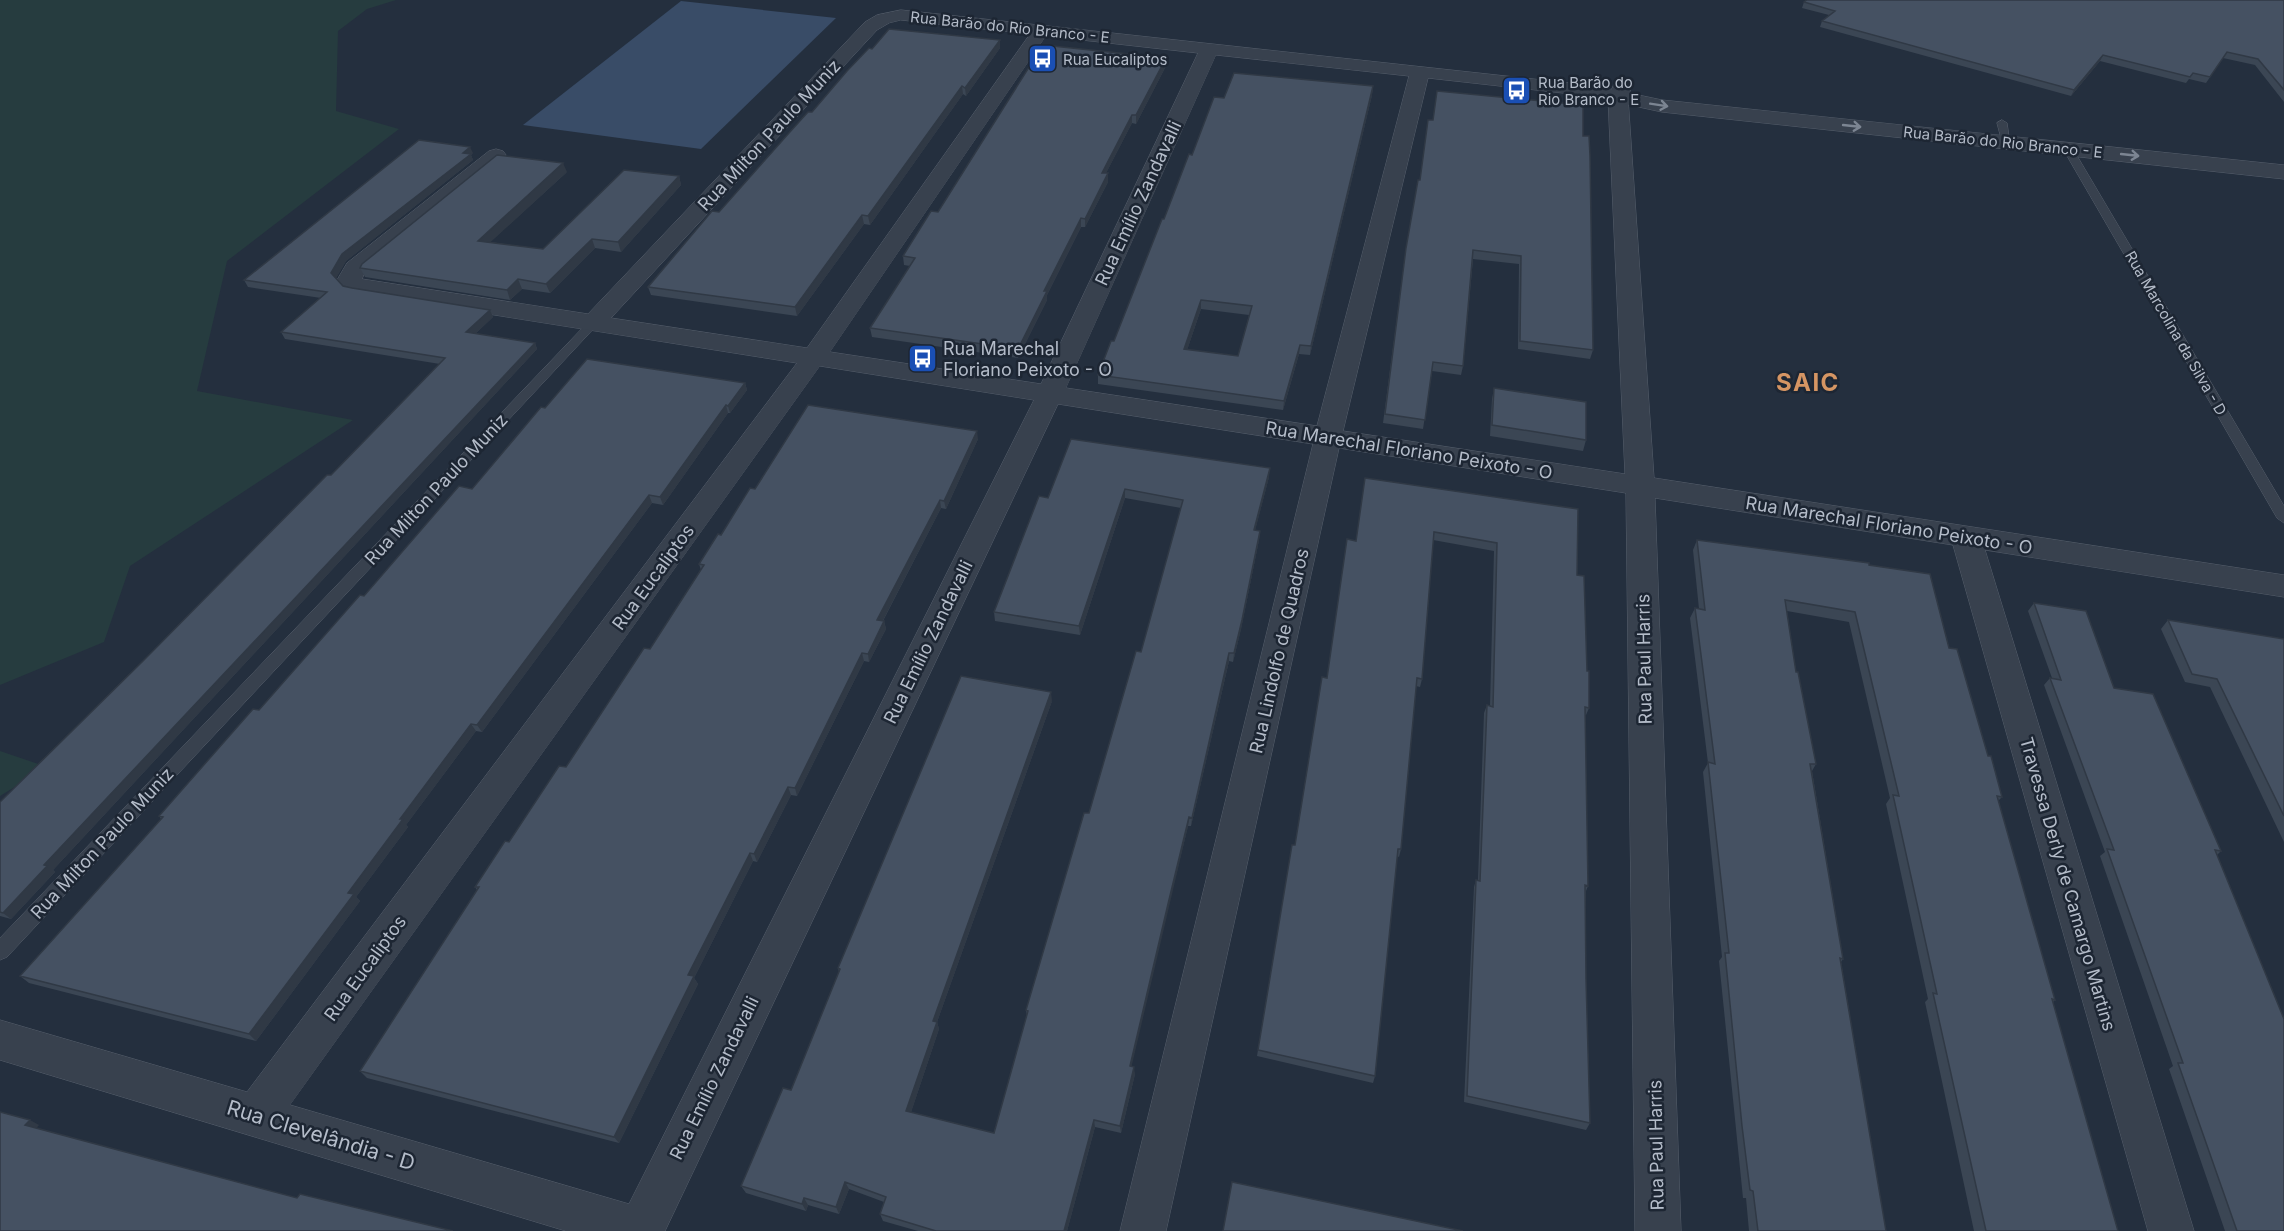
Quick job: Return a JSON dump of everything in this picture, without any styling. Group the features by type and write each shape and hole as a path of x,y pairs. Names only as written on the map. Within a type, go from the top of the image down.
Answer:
{"street":[{"name":"Rua Barão do Rio Branco - E","path":"871,27 883,19 901,15 1620,93 1662,106 2284,153"},
{"name":"Rua Milton Paulo Muniz","path":"594,322 871,27"},
{"name":"Rua Eucaliptos","path":"256,1116 814,357 1041,31"},
{"name":"Rua Emílio Zandavalli","path":"641,1231 1050,394 1209,50"},
{"name":"Rua Lindolfo de Quadros","path":"1143,1231 1328,438 1420,72"},
{"name":"Rua Paul Harris","path":"1620,93 1640,486 1658,1231"},
{"name":"Rua Barão do Rio Branco - E","path":"2005,133 2068,149 2284,172"},
{"name":"Rua Marechal Floriano Peixoto - O","path":"496,155 355,268 349,279 356,286 2284,586"},
{"name":"Travessa Derly de Camargo Martins","path":"1966,537 2171,1231"},
{"name":"Rua Clevelândia - D","path":"0,1040 641,1231"}],"lane":[{"name":"Rua Marcolina da Silva - D","path":"2068,149 2284,518"},
{"name":"Rua Milton Paulo Muniz","path":"0,951 594,322"}],"green space":[{"path":"0,0 396,0 367,9 338,31 336,111 399,129 227,261 197,391 353,420 130,566 104,642 0,685"},
{"path":"0,751 47,767 0,796"}],"water":[{"path":"681,1 836,18 701,149 523,125"}],"building":[{"path":"1807,0 2284,0 2284,90 2258,59 2227,52 2210,77 2193,73 2190,77 2103,55 2074,90 1822,21 1835,11 1804,2"},
{"path":"889,29 1000,40 965,88 962,86 868,216 862,215 795,307 648,287 712,211 719,212 808,112 812,112 847,71 869,48 872,49"},
{"path":"1043,45 1166,58 1136,115 1132,115 1102,173 1108,173 1085,219 1081,218 1018,349 870,328 915,258 903,256 931,211 938,212"},
{"path":"1234,73 1373,86 1311,346 1300,345 1284,401 1098,375 1111,341 1114,341 1189,154 1192,155 1214,97 1224,98","holes":["1201,300 1252,306 1238,356 1184,349"]},
{"path":"1437,91 1583,105 1583,136 1589,136 1590,156 1593,350 1520,341 1521,256 1473,250 1463,366 1433,362 1425,420 1385,414 1406,248 1418,180 1420,180 1428,120 1433,120"},
{"path":"419,140 470,147 463,153 471,154 342,254 331,273 343,286 490,310 466,332 535,343 44,865 47,866 3,913 0,912 0,802 327,475 331,475 445,358 281,332 327,292 244,280"},
{"path":"497,155 563,163 478,241 543,249 624,170 679,176 618,242 592,239 546,284 518,279 507,290 360,268 362,264"},
{"path":"587,359 745,383 728,406 726,405 660,497 649,495 477,725 471,724 348,893 354,894 249,1034 20,976 163,817 159,816 253,709 259,710 360,595 364,596 459,486 472,489 541,407 545,408"},
{"path":"1494,388 1586,402 1586,440 1492,425"},
{"path":"808,405 977,431 944,501 940,500 877,620 884,621 868,654 862,653 795,788 788,787 754,854 750,853 688,975 694,976 614,1137 360,1071 479,887 475,887 505,841 509,842 559,766 566,767 644,648 650,649 704,565 699,564 718,534 721,535 750,488 755,489"},
{"path":"1071,439 1270,468 1254,530 1260,531 1242,620 1234,653 1229,653 1192,818 1189,817 1168,904 1130,1066 1134,1067 1120,1126 1094,1120 1064,1231 936,1231 880,1214 886,1197 845,1182 836,1207 804,1198 802,1204 741,1186 783,1088 791,1090 840,969 838,968 961,676 1051,692 933,1021 937,1022 906,1111 994,1133 1028,1011 1026,1010 1084,813 1089,813 1136,651 1141,652 1183,500 1125,489 1079,626 994,612 1039,496 1048,498"},
{"path":"1365,478 1578,509 1577,575 1584,576 1587,671 1589,671 1589,708 1585,707 1588,886 1585,885 1590,1123 1467,1096 1476,880 1480,881 1487,705 1493,707 1497,543 1434,532 1422,679 1417,678 1401,849 1398,849 1375,1076 1258,1050 1322,677 1327,678 1347,539 1356,541"},
{"path":"1697,540 1869,563 1869,565 1930,574 1949,648 1957,649 1988,756 1991,756 2002,797 1997,796 2118,1231 1986,1231 1933,993 1937,994 1893,795 1899,796 1855,612 1785,600 1796,672 1798,672 1816,764 1810,764 1886,1231 1758,1231 1742,1126 1725,953 1729,953 1708,762 1715,764 1695,608 1705,610"},
{"path":"2034,603 2086,611 2114,688 2153,694 2221,851 2215,850 2284,1019 2284,1231 2237,1231 2178,1063 2183,1063 2107,849 2114,850 2050,678 2061,680"},
{"path":"2168,620 2284,639 2284,816 2217,679 2192,674"},
{"path":"0,1112 30,1120 25,1125 297,1198 300,1194 453,1231 0,1231"},
{"path":"1232,1182 1463,1231 1223,1231"}],"place":[{"name":"Rua Eucaliptos","path":"1042,59"},
{"name":"Rua Barão do Rio Branco - E","path":"1517,91"},
{"name":"Rua Marechal Floriano Peixoto - O","path":"922,358"}],"district":[{"name":"SAIC","path":"1808,382"}]}
